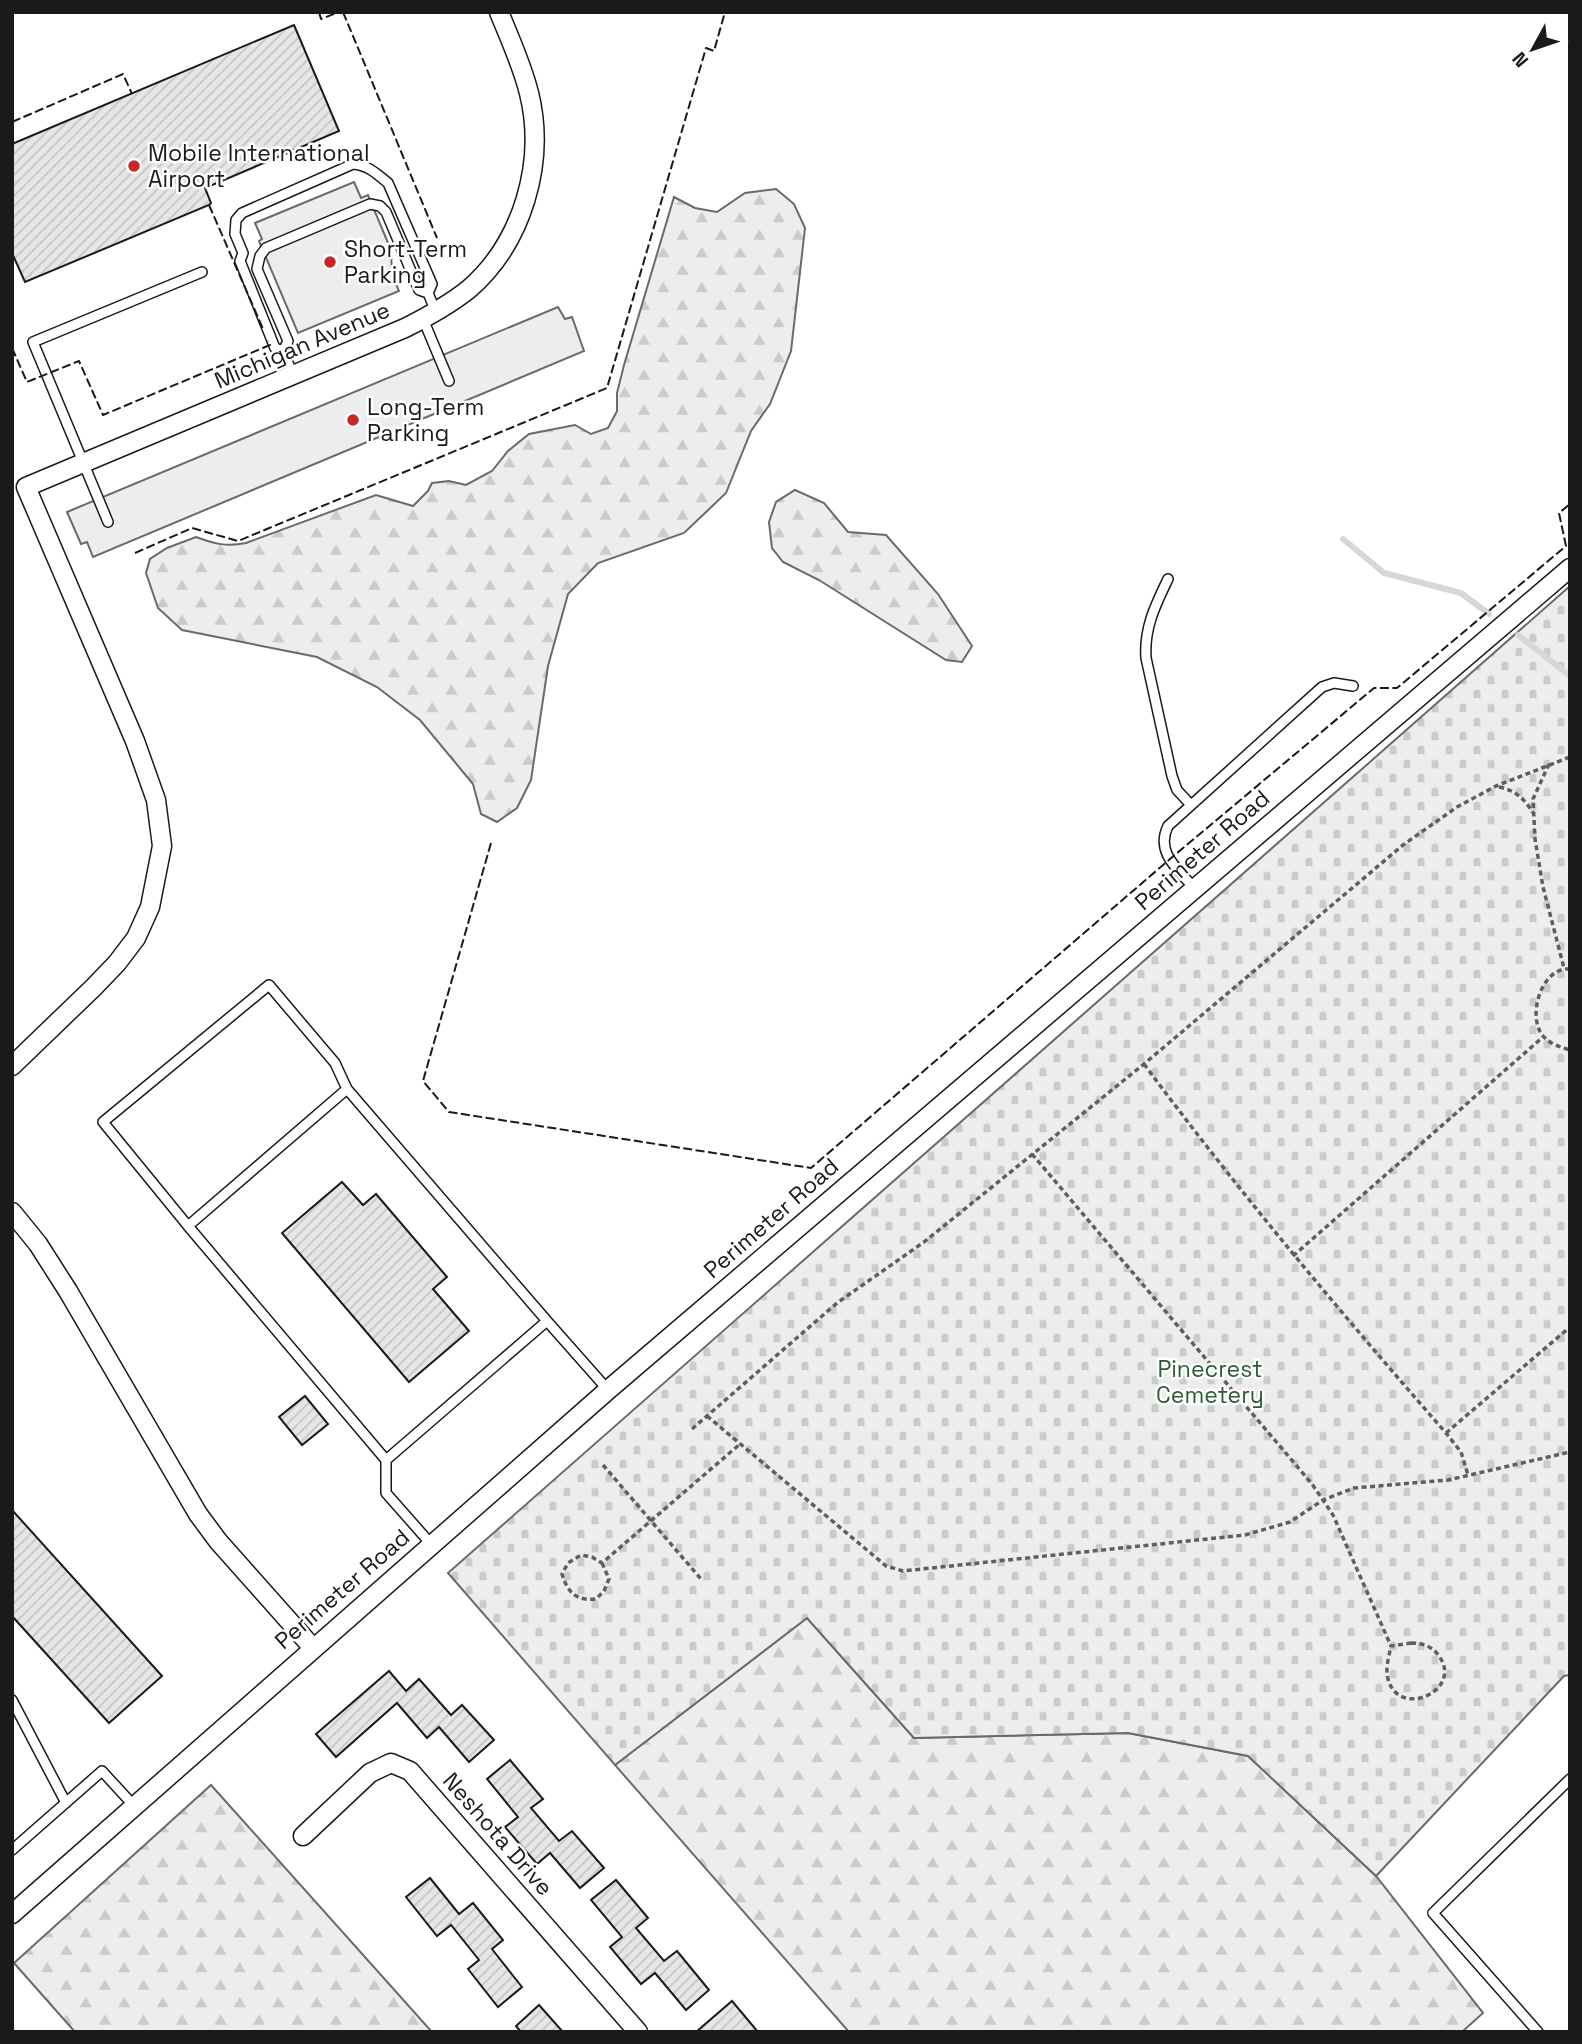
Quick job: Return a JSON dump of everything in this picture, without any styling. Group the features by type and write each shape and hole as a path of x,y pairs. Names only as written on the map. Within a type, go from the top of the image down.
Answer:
{"street":[{"name":"Michigan Avenue","path":"12,1066 117,963 136,937 149,907 162,846 156,800 135,741 26,487 430,316 470,288 494,261 517,222 532,174 535,148 529,94 522,67 499,12"},
{"name":"Perimeter Road","path":"12,1914 608,1390 1570,568"},
{"path":"12,1212 38,1244 68,1290 198,1514 218,1541 313,1648"},
{"name":"Neshota Drive","path":"303,1836 370,1773 391,1763 411,1771 638,2032"}],"lane":[{"path":"293,375 283,351 275,348 240,261 243,253 235,234 236,220 242,213 353,164 369,168 388,183 432,284 428,293 430,316 449,381"},
{"path":"283,351 288,341 257,269 260,257 266,248 370,204 380,206 386,212 419,290 428,293"},
{"path":"108,522 33,342 202,272"},
{"path":"1167,579 1150,615 1145,640 1146,658 1172,776 1177,790 1191,805"},
{"path":"1195,888 1163,849 1163,837 1168,826 1322,687 1334,683 1353,686"},
{"path":"431,1544 386,1493 386,1460 187,1226 103,1122 269,985 335,1063 347,1089 608,1390"},
{"path":"187,1226 347,1089"},
{"path":"386,1460 547,1321"},
{"path":"12,1700 66,1803"},
{"path":"12,1850 102,1771 135,1807"},
{"path":"1538,2032 1433,1913 1570,1779"}],"path":[{"path":"692,1429 837,1303 924,1242 1144,1064 1403,845 1457,807 1496,786 1570,757"},
{"path":"1549,764 1533,799 1535,839 1543,887 1564,968"},
{"path":"1496,786 1510,789 1526,801 1534,815"},
{"path":"1570,969 1564,968 1551,976 1536,1001 1536,1021 1543,1037 1570,1050"},
{"path":"1293,1256 1543,1037"},
{"path":"1144,1064 1201,1141 1293,1256 1461,1452 1468,1475"},
{"path":"1032,1154 1323,1500 1333,1515 1391,1646 1388,1679 1393,1689 1404,1698 1418,1699 1432,1694 1440,1687 1444,1675 1443,1661 1435,1650 1421,1643 1391,1646"},
{"path":"1446,1433 1570,1327"},
{"path":"707,1416 886,1566 903,1571 1245,1535 1290,1522 1323,1500 1354,1488 1448,1480 1570,1452"},
{"path":"602,1563 740,1444"},
{"path":"603,1465 701,1579"},
{"path":"581,1555 602,1563 609,1579 604,1591 596,1600 574,1597 562,1574 568,1563 581,1555"}],"green space":[{"path":"776,189 794,204 805,228 791,351 770,404 751,431 726,493 684,533 598,563 568,594 548,666 531,780 517,808 497,822 481,814 473,784 420,720 377,687 317,657 182,630 158,608 146,573 150,559 167,548 196,537 221,544 246,543 376,495 413,506 432,483 449,481 466,485 492,471 508,451 529,434 575,425 591,434 608,428 617,411 617,393 624,365 674,197 695,208 717,212 745,193"},
{"path":"795,490 824,503 848,532 886,535 938,594 972,646 962,662 946,660 819,580 783,562 772,548 769,522 776,502"},
{"name":"Pinecrest Cemetery","path":"1570,586 1570,1675 1564,1676 1376,1876 1248,1756 1128,1733 914,1738 807,1618 615,1765 448,1573"},
{"path":"807,1618 914,1738 1128,1733 1248,1756 1376,1876 1483,2013 1462,2032 849,2032 615,1765"},
{"path":"211,1785 432,2032 75,2032 14,1963"}],"shaded area":[{"name":"Short-Term Parking","path":"354,182 361,198 368,195 391,250 392,275 399,291 298,333 259,241 262,239 255,223"},
{"name":"Long-Term Parking","path":"558,307 565,319 572,317 584,351 93,557 87,542 81,544 67,512"}],"building":[{"name":"Mobile International Airport","path":"294,25 339,131 205,188 211,203 209,205 25,282 12,253 12,144"},
{"path":"342,1182 363,1205 376,1194 447,1277 433,1289 469,1331 409,1382 282,1233"},
{"path":"305,1396 328,1424 302,1445 279,1417"},
{"path":"12,1510 162,1676 109,1723 12,1616"},
{"path":"389,1671 406,1691 419,1679 451,1715 462,1705 494,1740 469,1762 439,1727 427,1738 397,1703 336,1757 316,1734"},
{"path":"510,1760 543,1799 531,1808 559,1841 572,1831 604,1868 580,1888 550,1853 537,1864 505,1827 518,1817 487,1779"},
{"path":"430,1878 459,1914 473,1903 503,1940 492,1949 522,1987 498,2007 468,1969 479,1960 451,1925 437,1936 406,1897"},
{"path":"616,1880 648,1918 636,1928 664,1961 677,1951 709,1990 686,2010 655,1973 641,1984 610,1947 622,1937 591,1900"},
{"path":"732,2001 758,2032 696,2032"},
{"path":"539,2005 563,2032 521,2032 516,2026"}],"waterway":[{"path":"1343,539 1384,573 1461,593 1489,614"},
{"path":"1518,635 1570,676"}],"fence":[{"path":"319,12 321,19 339,12"},
{"path":"343,12 437,238"},
{"path":"135,553 192,528 238,541 607,388 706,48 714,51 725,12"},
{"path":"12,122 123,74 132,94"},
{"path":"209,205 264,331"},
{"path":"12,348 27,382 79,361 103,415 270,345 268,341"},
{"path":"491,843 423,1081 449,1112 811,1168 1170,859 1374,688 1397,688 1566,546 1559,513 1570,504"}],"place":[{"name":"Mobile International Airport","path":"134,166"},
{"name":"Short-Term Parking","path":"330,262"},
{"name":"Long-Term Parking","path":"353,420"}]}
